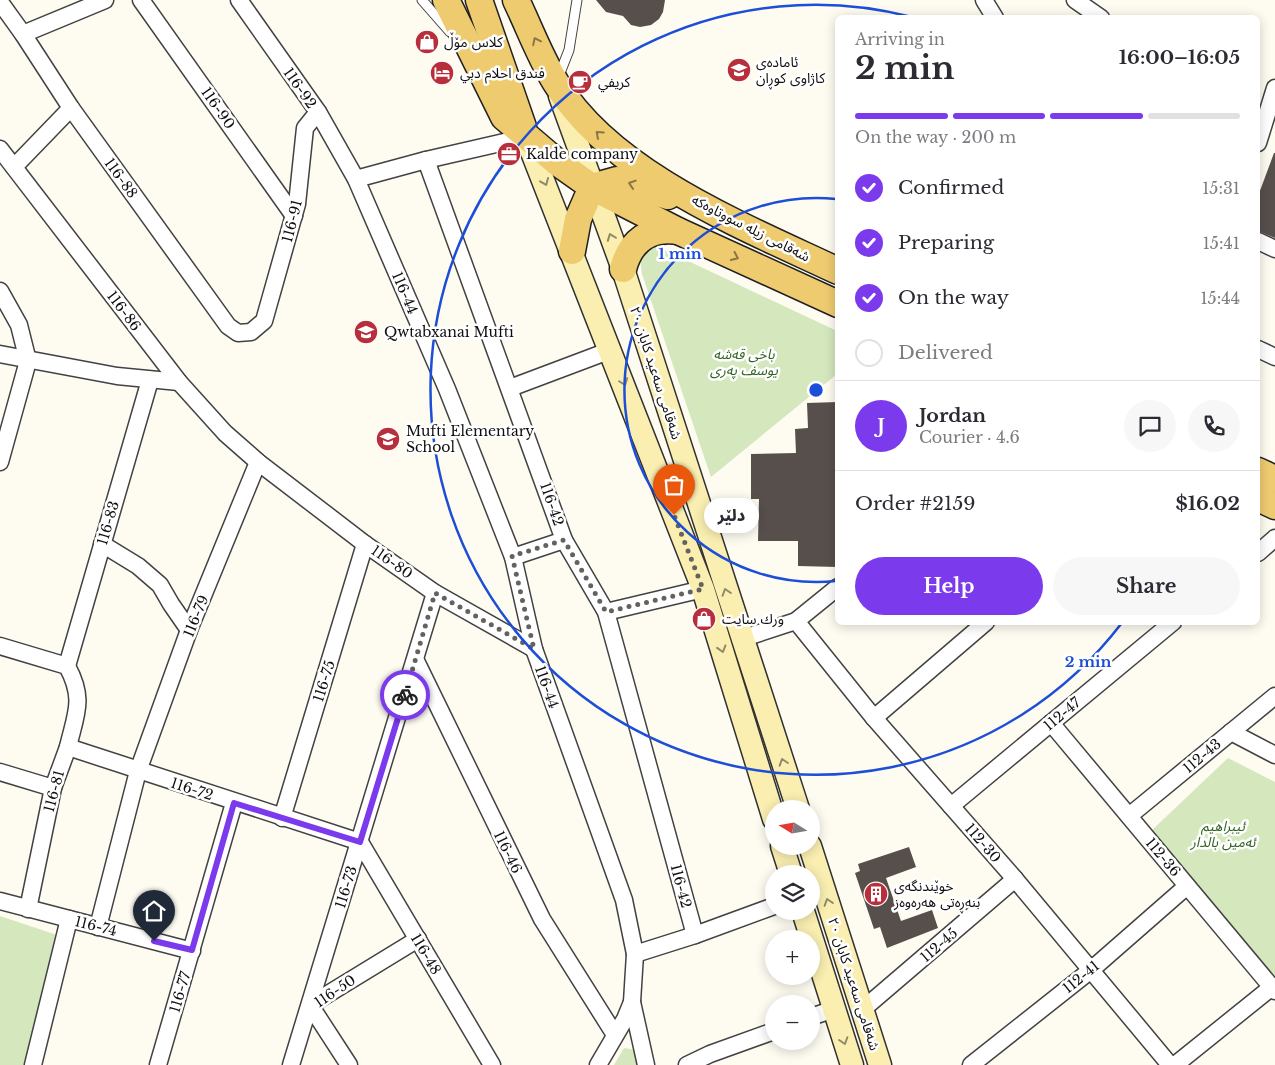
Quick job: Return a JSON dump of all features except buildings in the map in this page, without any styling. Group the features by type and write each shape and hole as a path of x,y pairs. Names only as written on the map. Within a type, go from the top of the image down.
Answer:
{"main road":[{"path":"446,0 472,56 504,117 526,137 592,187 678,231 835,303"},
{"path":"479,0 526,137 703,589 768,800"},
{"name":"شەقامی زیلە سووتاوەکە","path":"516,0 556,83 594,130 639,166 711,211 835,270"},
{"name":"شەقامی سەعید کابان ٢٠","path":"556,83 623,269 795,800"},
{"path":"572,251 578,218 592,187 608,181 626,182 711,211"},
{"path":"623,269 630,249 638,240 656,231 678,231"},
{"path":"1260,472 1275,480"},
{"path":"1260,499 1275,506"},
{"path":"740,710 764,703"},
{"name":"شەقامی سەعید کابان ٢٠","path":"813,855 880,1065"},
{"name":"شەقامی سەعید کابان ٢٠","path":"805,920 852,1065"}],"street":[{"path":"24,34 105,0"},
{"name":"116-90","path":"142,0 294,216"},
{"name":"116-92","path":"239,0 318,112 356,179"},
{"path":"984,0 993,15"},
{"path":"1075,0 1097,15"},
{"name":"116-88","path":"0,2 24,34 71,108 228,326 233,330 245,333 256,330"},
{"path":"1260,138 1275,88"},
{"path":"14,167 71,108"},
{"name":"116-91","path":"256,330 264,321 294,216 305,128 318,112"},
{"path":"356,179 426,160 526,137"},
{"name":"116-86","path":"0,149 179,382 225,433 258,462"},
{"name":"116-42","path":"426,160 564,540 606,612 695,935"},
{"name":"116-44","path":"356,179 447,389 512,556 534,649 624,900 635,954 632,1002 646,1065"},
{"path":"1260,242 1275,249"},
{"path":"0,291 19,325 28,361 0,462"},
{"path":"510,388 611,350"},
{"path":"1260,350 1275,357"},
{"path":"0,354 28,361 150,380 179,382"},
{"name":"116-83","path":"66,666 150,380"},
{"name":"116-80","path":"258,462 365,544 435,593 534,649"},
{"name":"116-79","path":"98,927 138,771 189,630 258,462"},
{"path":"1260,550 1275,538"},
{"path":"512,556 564,540"},
{"path":"102,544 138,566 160,585 189,630"},
{"name":"116-75","path":"282,818 365,544"},
{"path":"606,612 703,589"},
{"path":"742,640 796,621 835,589"},
{"name":"116-73","path":"291,1065 416,661 435,593"},
{"name":"112-30","path":"796,621 874,718 1015,879 1170,1065"},
{"path":"874,718 982,625"},
{"name":"112-47","path":"951,806 1169,625"},
{"path":"0,646 66,666"},
{"name":"116-46","path":"416,661 542,919 615,1035"},
{"name":"116-81","path":"28,909 53,788 68,747 79,704 75,682 66,666"},
{"name":"112-43","path":"1129,816 1275,696"},
{"name":"112-36","path":"1051,723 1273,989"},
{"path":"1231,732 1275,755"},
{"path":"68,747 138,771"},
{"name":"116-72","path":"138,771 360,842"},
{"path":"0,772 53,788"},
{"name":"116-77","path":"158,1065 234,803"},
{"name":"116-48","path":"360,842 492,1065"},
{"name":"112-45","path":"862,1010 1015,879"},
{"name":"112-41","path":"971,1065 1090,970 1187,886"},
{"name":"116-74","path":"0,901 192,950"},
{"path":"635,954 695,935 765,909"},
{"path":"33,1065 69,919"},
{"name":"116-50","path":"349,1065 310,1005 418,939"},
{"path":"1175,1065 1273,989"},
{"path":"598,1065 632,1002"},
{"path":"820,1014 834,1009"},
{"path":"687,1065 712,1060 765,1035"}],"lane":[{"path":"422,0 472,56"},
{"path":"556,83 569,50 577,0"}],"green space":[{"name":"باخی قەشە یوسف پەری","path":"649,246 667,251 835,330 835,376 711,477 642,274 640,258"},
{"name":"ئیبراهیم ئەمین بالدار","path":"1228,758 1275,782 1275,982 1151,831"},
{"path":"0,916 60,936 31,1065 0,1065"},
{"path":"624,1048 636,1050 637,1065 614,1065"}],"way so far":[{"path":"405,695 435,593 534,649 512,556 564,540 606,612 703,589 674,515"}],"place":[{"name":"کلاس مۆڵ","path":"427,42"},
{"name":"ئامادەی کاژاوی کوڕان","path":"739,70"},
{"name":"فندق احلام دبي","path":"442,73"},
{"name":"كريفي","path":"580,82"},
{"name":"Kalde company","path":"509,154"},
{"name":"Qwtabxanai Mufti","path":"366,332"},
{"name":"Mufti Elementary School","path":"388,439"},
{"name":"دلێر","path":"674,515"},
{"name":"ورك سايت","path":"704,619"},
{"name":"خوێندنگەی بنەڕەتی هەرەوەز","path":"876,894"}],"route":[{"path":"154,941 192,950 234,803 360,842 405,695"}]}
